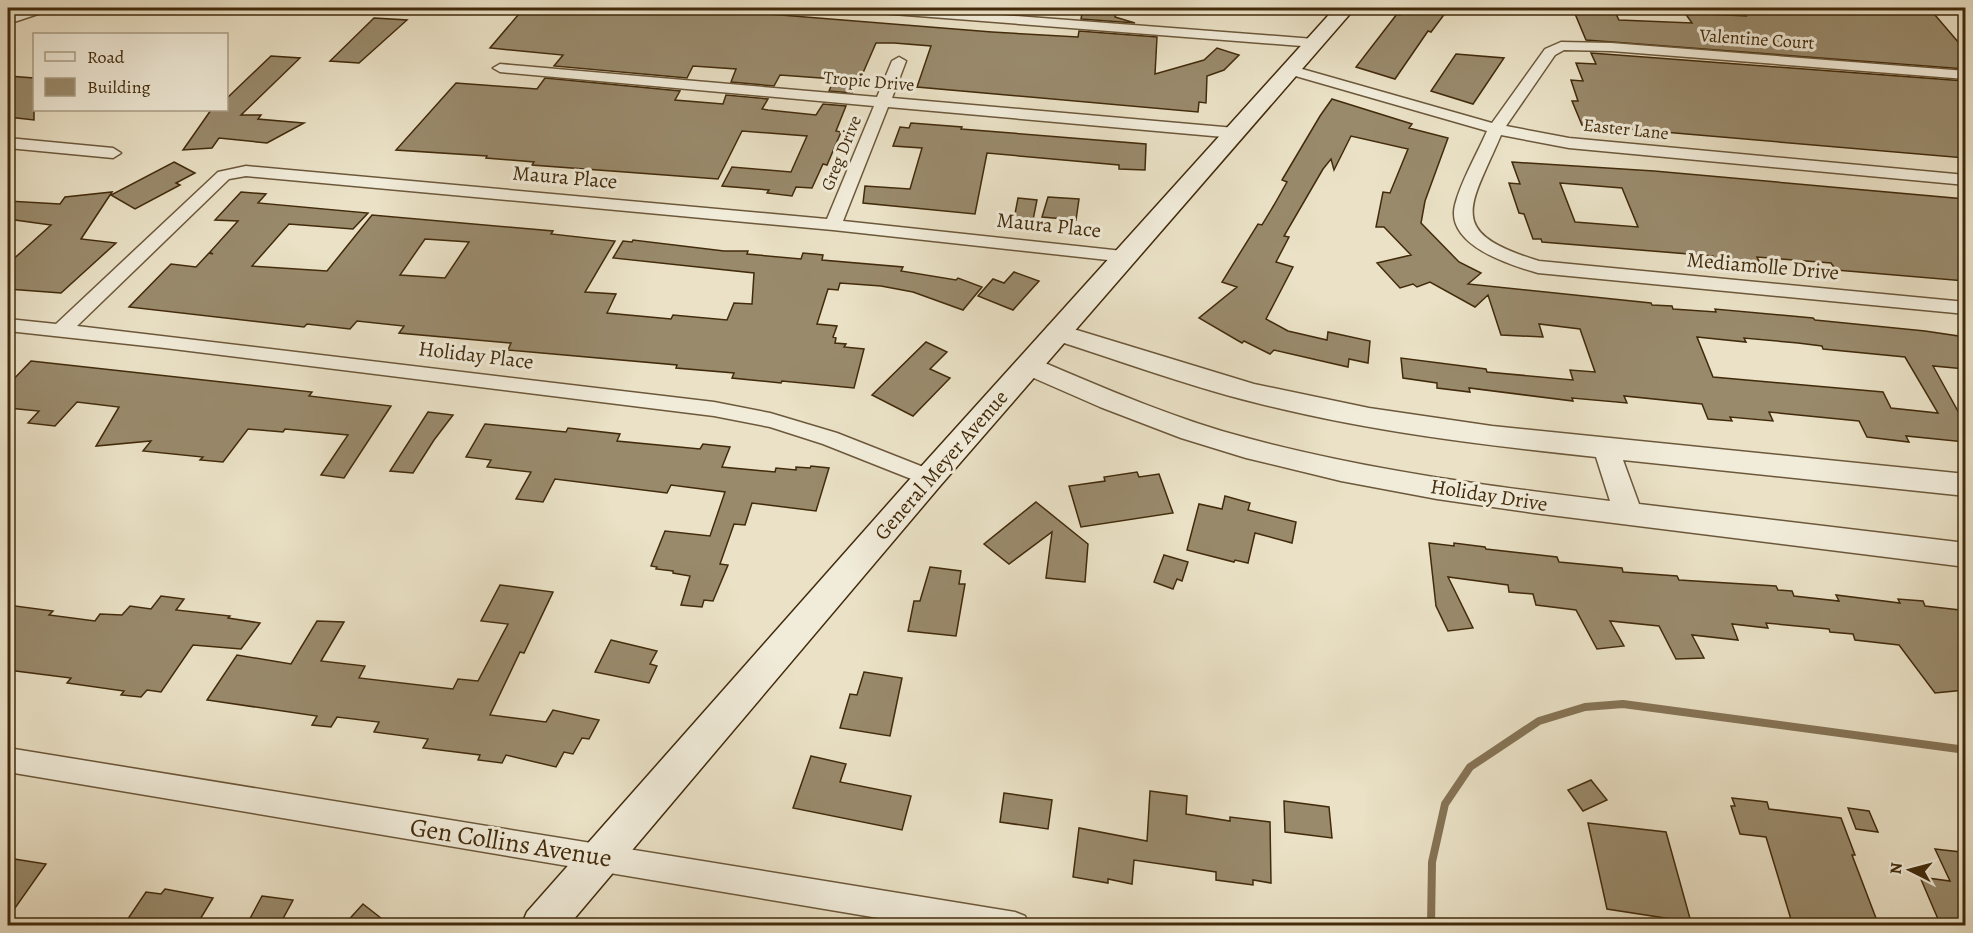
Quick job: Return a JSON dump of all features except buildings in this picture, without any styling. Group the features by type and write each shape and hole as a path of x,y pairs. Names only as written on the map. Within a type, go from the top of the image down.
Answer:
{"main road":[{"name":"General Meyer Avenue","path":"541,926 929,478 1345,8"}],"street":[{"path":"8,19 38,8"},
{"path":"867,8 1314,44"},
{"name":"Valentine Court","path":"1548,55 1561,46 1600,47 1965,75"},
{"name":"Mediamolle Drive","path":"1548,55 1496,129 1463,206 1464,220 1473,237 1493,251 1519,262 1556,269 1965,308"},
{"name":"Greg Drive","path":"833,225 899,61"},
{"name":"Tropic Drive","path":"500,68 1235,133"},
{"name":"Easter Lane","path":"1290,70 1496,129 1569,143 1965,180"},
{"path":"8,143 113,153"},
{"name":"Maura Place","path":"60,330 224,175 246,171 833,225 1126,256"},
{"name":"Holiday Place","path":"8,324 165,341 714,409 770,420 830,438 929,478"},
{"path":"1057,332 1253,393 1330,411 1492,436 1965,485"},
{"name":"Holiday Drive","path":"1029,366 1146,415 1246,448 1389,480 1535,503 1965,555"},
{"path":"1606,448 1629,514"},
{"name":"Gen Collins Avenue","path":"8,760 1015,926"}],"waterway":[{"path":"1431,926 1432,862 1445,804 1470,767 1539,721 1585,707 1623,704 1966,750"}]}
